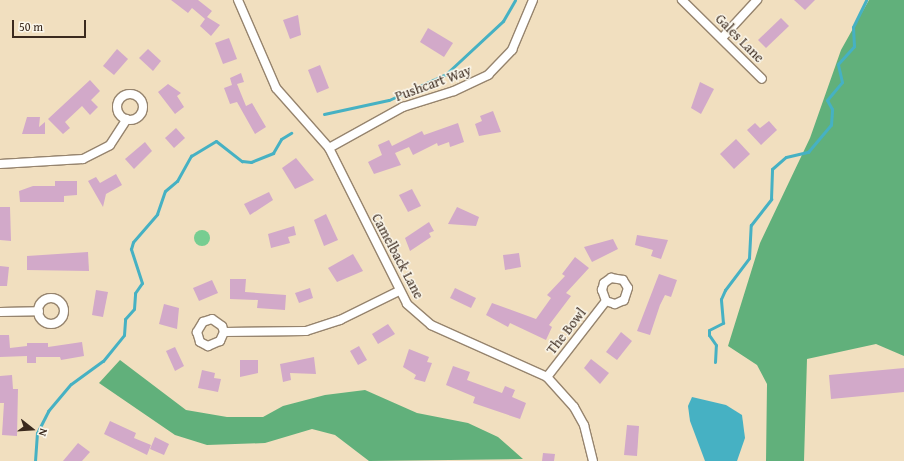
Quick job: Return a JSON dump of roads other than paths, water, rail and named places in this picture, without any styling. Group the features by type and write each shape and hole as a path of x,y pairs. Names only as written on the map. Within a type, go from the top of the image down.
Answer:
{"street":[{"name":"Camelback Lane","path":"238,0 276,88 329,148 399,291 411,308 431,325 547,377 577,413 593,461"},
{"name":"Pushcart Way","path":"329,148 403,107 454,91 488,76 512,50 533,0"},
{"name":"Gales Lane","path":"682,0 762,79"},
{"path":"722,38 757,0"},
{"path":"0,164 82,159 114,141 127,119"},
{"path":"224,332 289,334 321,328 399,291"},
{"name":"The Bowl","path":"547,377 606,300"},
{"path":"0,312 39,311"}],"water":[{"path":"692,397 726,405 742,415 745,438 737,461 705,461 690,421 688,406"}],"waterway":[{"path":"324,114 389,100 446,74 503,21 515,0"},
{"path":"715,362 716,345 709,335 709,330 723,323 721,299 725,290 749,258 751,225 771,199 772,169 786,157 808,152 831,125 832,109 827,100 842,82 838,64 854,46 853,27 866,0"},
{"path":"35,461 37,433 48,411 71,384 103,361 124,335 125,319 134,309 135,293 142,283 131,249 133,242 157,214 165,191 177,181 191,156 216,141 242,161 251,162 273,153 281,139 291,133"}]}
